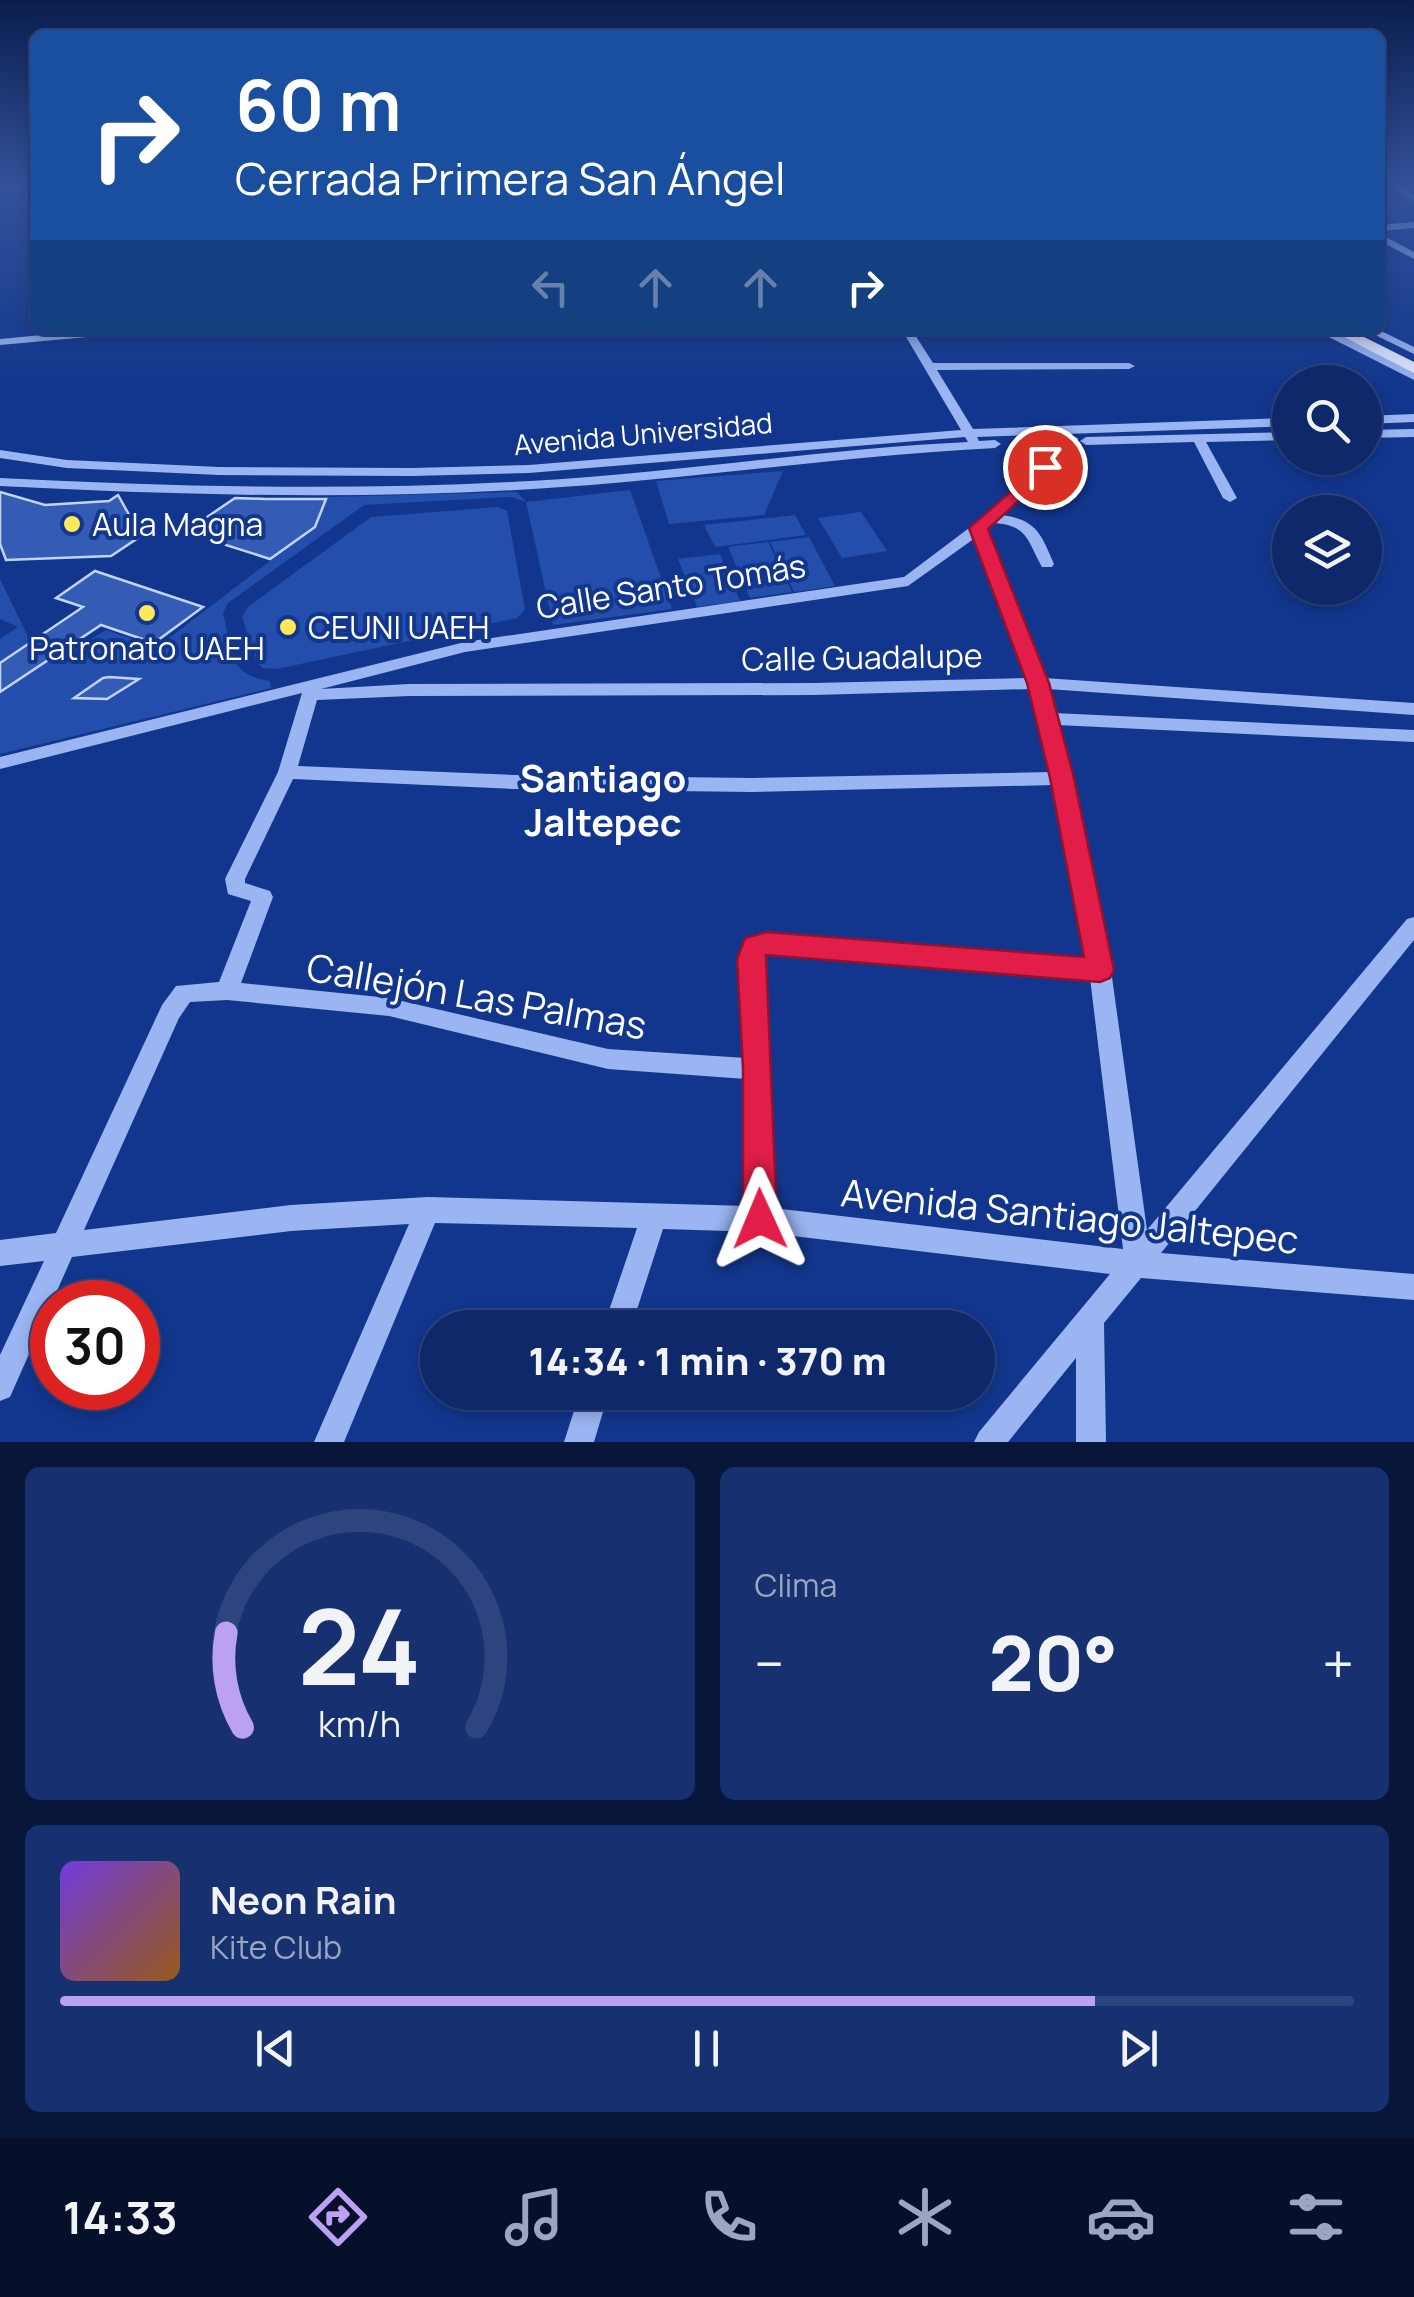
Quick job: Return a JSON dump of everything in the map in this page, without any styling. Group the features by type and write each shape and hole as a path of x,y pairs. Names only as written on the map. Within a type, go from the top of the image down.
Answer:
{"main road":[{"path":"1348,335 1414,368"},
{"path":"1366,335 1414,355"}],"street":[{"path":"0,342 76,335"},
{"path":"910,335 973,439"},
{"path":"1330,335 1414,376"},
{"path":"1379,335 1414,355"},
{"path":"928,367 1129,366"},
{"path":"1382,419 1414,418"},
{"name":"Avenida Universidad","path":"0,454 67,464 143,468 412,472 529,469 1272,423"},
{"path":"1382,434 1414,433"},
{"name":"Avenida Universidad","path":"3,484 176,490 409,490 553,484 973,439 1272,436"},
{"path":"1198,438 1230,498"},
{"name":"Calle Santo Tomás","path":"0,763 312,688 466,646 608,628 797,595 888,586 919,576 984,524 1073,441"},
{"path":"1047,564 1029,525 1020,520 984,524 1038,683 1062,778 1100,970 1138,1264"},
{"name":"Calle Guadalupe","path":"312,688 756,690 1038,683 1414,709"},
{"path":"226,991 263,897 235,888 235,878 288,772 312,688"},
{"path":"1048,719 1414,736"},
{"path":"288,772 513,782 752,785 1062,778"},
{"path":"989,1442 1414,926"},
{"path":"760,1219 758,1069 751,959 755,946 767,943 1100,970"},
{"name":"Callejón Las Palmas","path":"62,1246 170,1012 184,993 226,991 389,1007 608,1059 758,1069"},
{"path":"330,1442 428,1210"},
{"name":"Avenida Santiago Jaltepec","path":"0,1253 291,1218 428,1210 760,1219 1138,1264 1414,1287"},
{"path":"623,1310 654,1217"},
{"path":"0,1388 62,1246"},
{"path":"1090,1321 1091,1442"},
{"path":"579,1442 589,1410"}],"shaded area":[{"path":"783,471 764,515 669,524 656,481"},
{"path":"630,490 672,609 553,625 526,502"},
{"path":"517,492 526,502 512,497 364,505 228,603 223,613 234,658 246,673 270,681 271,688 0,754 0,692 81,638 88,641 106,630 157,647 315,527 327,497"},
{"path":"498,507 507,511 525,610 517,618 277,669 262,668 257,662 242,617 248,607 371,517"},
{"path":"861,512 887,551 842,558 818,518"},
{"path":"795,515 806,535 715,547 704,525"},
{"path":"809,537 835,586 794,592 770,542"},
{"path":"768,542 792,592 750,598 728,547"},
{"path":"720,554 740,601 697,607 678,559"},
{"path":"0,579 30,641 0,662 0,639 18,627 0,619"}],"building":[{"name":"Aula Magna","path":"0,492 45,505 109,501 118,495 141,536 111,556 6,560 0,544"},
{"path":"235,498 326,499 315,527 270,559 185,532"},
{"name":"Patronato UAEH","path":"95,571 203,607 154,643 101,625 0,692 0,663 83,607 56,598"},
{"path":"103,678 139,679 107,699 74,698"}],"place":[{"name":"Aula Magna","path":"72,524"},
{"name":"Patronato UAEH","path":"147,613"},
{"name":"CEUNI UAEH","path":"288,627"}],"district":[{"name":"Santiago Jaltepec","path":"603,799"}],"route":[{"path":"760,1219 758,1069 751,959 755,946 767,943 1100,970 1048,719 978,528 1045,467"}]}
